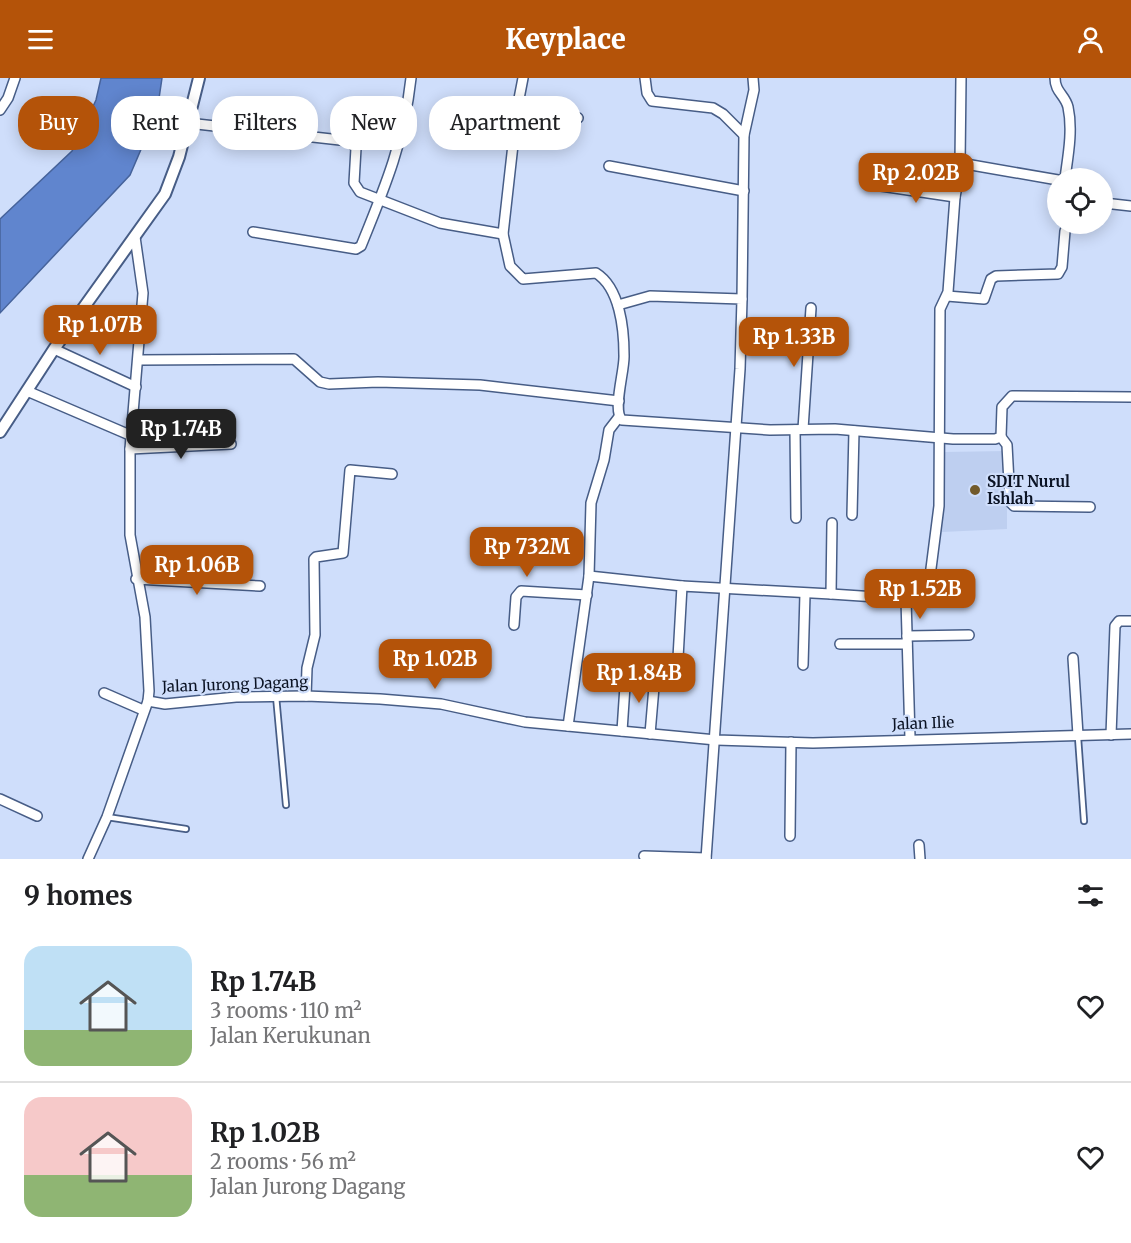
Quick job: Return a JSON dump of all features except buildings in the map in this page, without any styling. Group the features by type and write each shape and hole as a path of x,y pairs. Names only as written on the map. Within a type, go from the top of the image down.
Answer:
{"street":[{"path":"0,110 8,98 15,78"},
{"path":"195,96 199,78"},
{"path":"253,232 356,249 361,246 403,135 411,78"},
{"path":"519,96 523,78"},
{"path":"645,78 647,93 652,101 713,108 744,135"},
{"path":"644,856 706,858 740,369 744,135 754,90 753,78"},
{"path":"589,576 682,586 906,599 922,598 928,592 939,506 940,309 947,296 955,197 961,165 958,158 961,78"},
{"path":"1055,78 1056,90 1067,103 1069,110 1070,137 1066,168"},
{"path":"200,124 349,141 356,148 353,175 360,192 440,223 503,234"},
{"path":"0,432 54,349 165,194 179,150"},
{"path":"512,150 503,234 510,266 523,279 596,273 604,278 618,305 625,356 619,417 609,430 604,460 591,503 589,576 568,726"},
{"path":"961,165 1047,178"},
{"path":"609,166 744,191"},
{"path":"881,186 955,197"},
{"path":"1113,204 1131,207"},
{"path":"947,296 984,299 991,279 996,276 1058,274 1062,267 1065,234"},
{"path":"87,859 107,817 148,700 145,617 136,579 130,535 130,448 143,292 135,237"},
{"path":"618,305 650,296 742,299"},
{"path":"796,518 799,429 810,308"},
{"path":"54,349 136,387"},
{"path":"139,360 294,359 320,382 329,384 378,382 480,385 619,401"},
{"path":"27,391 132,435"},
{"path":"1090,507 1014,506 1010,502 1007,445 1001,437 1002,407 1011,396 1131,397"},
{"path":"619,417 622,420 641,422 854,431 940,438 995,439 1001,437"},
{"path":"852,515 854,431"},
{"path":"130,448 231,444"},
{"path":"306,696 307,668 315,635 314,559 343,553 350,470 392,474"},
{"path":"831,594 832,523"},
{"path":"136,579 260,586"},
{"path":"678,658 682,586"},
{"path":"514,625 516,597 521,591 587,595"},
{"path":"803,665 805,594"},
{"path":"906,599 910,738"},
{"path":"1111,735 1115,626 1119,621 1131,621"},
{"path":"840,644 969,635"},
{"path":"1073,658 1078,735"},
{"path":"622,731 626,671"},
{"path":"650,734 655,675"},
{"path":"104,693 143,710"},
{"name":"Jalan Jurong Dagang","path":"148,700 165,704 306,696 441,704 525,722 716,740"},
{"name":"Jalan Ilie","path":"716,740 790,742 1131,734"},
{"path":"790,742 790,836"},
{"path":"0,799 37,816"},
{"path":"920,845 920,859"}],"lane":[{"path":"276,696 286,805"},
{"path":"1078,735 1084,821"},
{"path":"107,817 186,829"}],"shaded area":[{"name":"SDIT Nurul Ishlah","path":"1007,451 1007,529 942,532 944,452"}],"water":[{"path":"101,78 162,78 159,96 111,96 111,150 141,150 130,175 0,313 0,219 72,150 99,150 99,96 97,96"}],"place":[{"name":"SDIT Nurul Ishlah","path":"975,490"}]}
